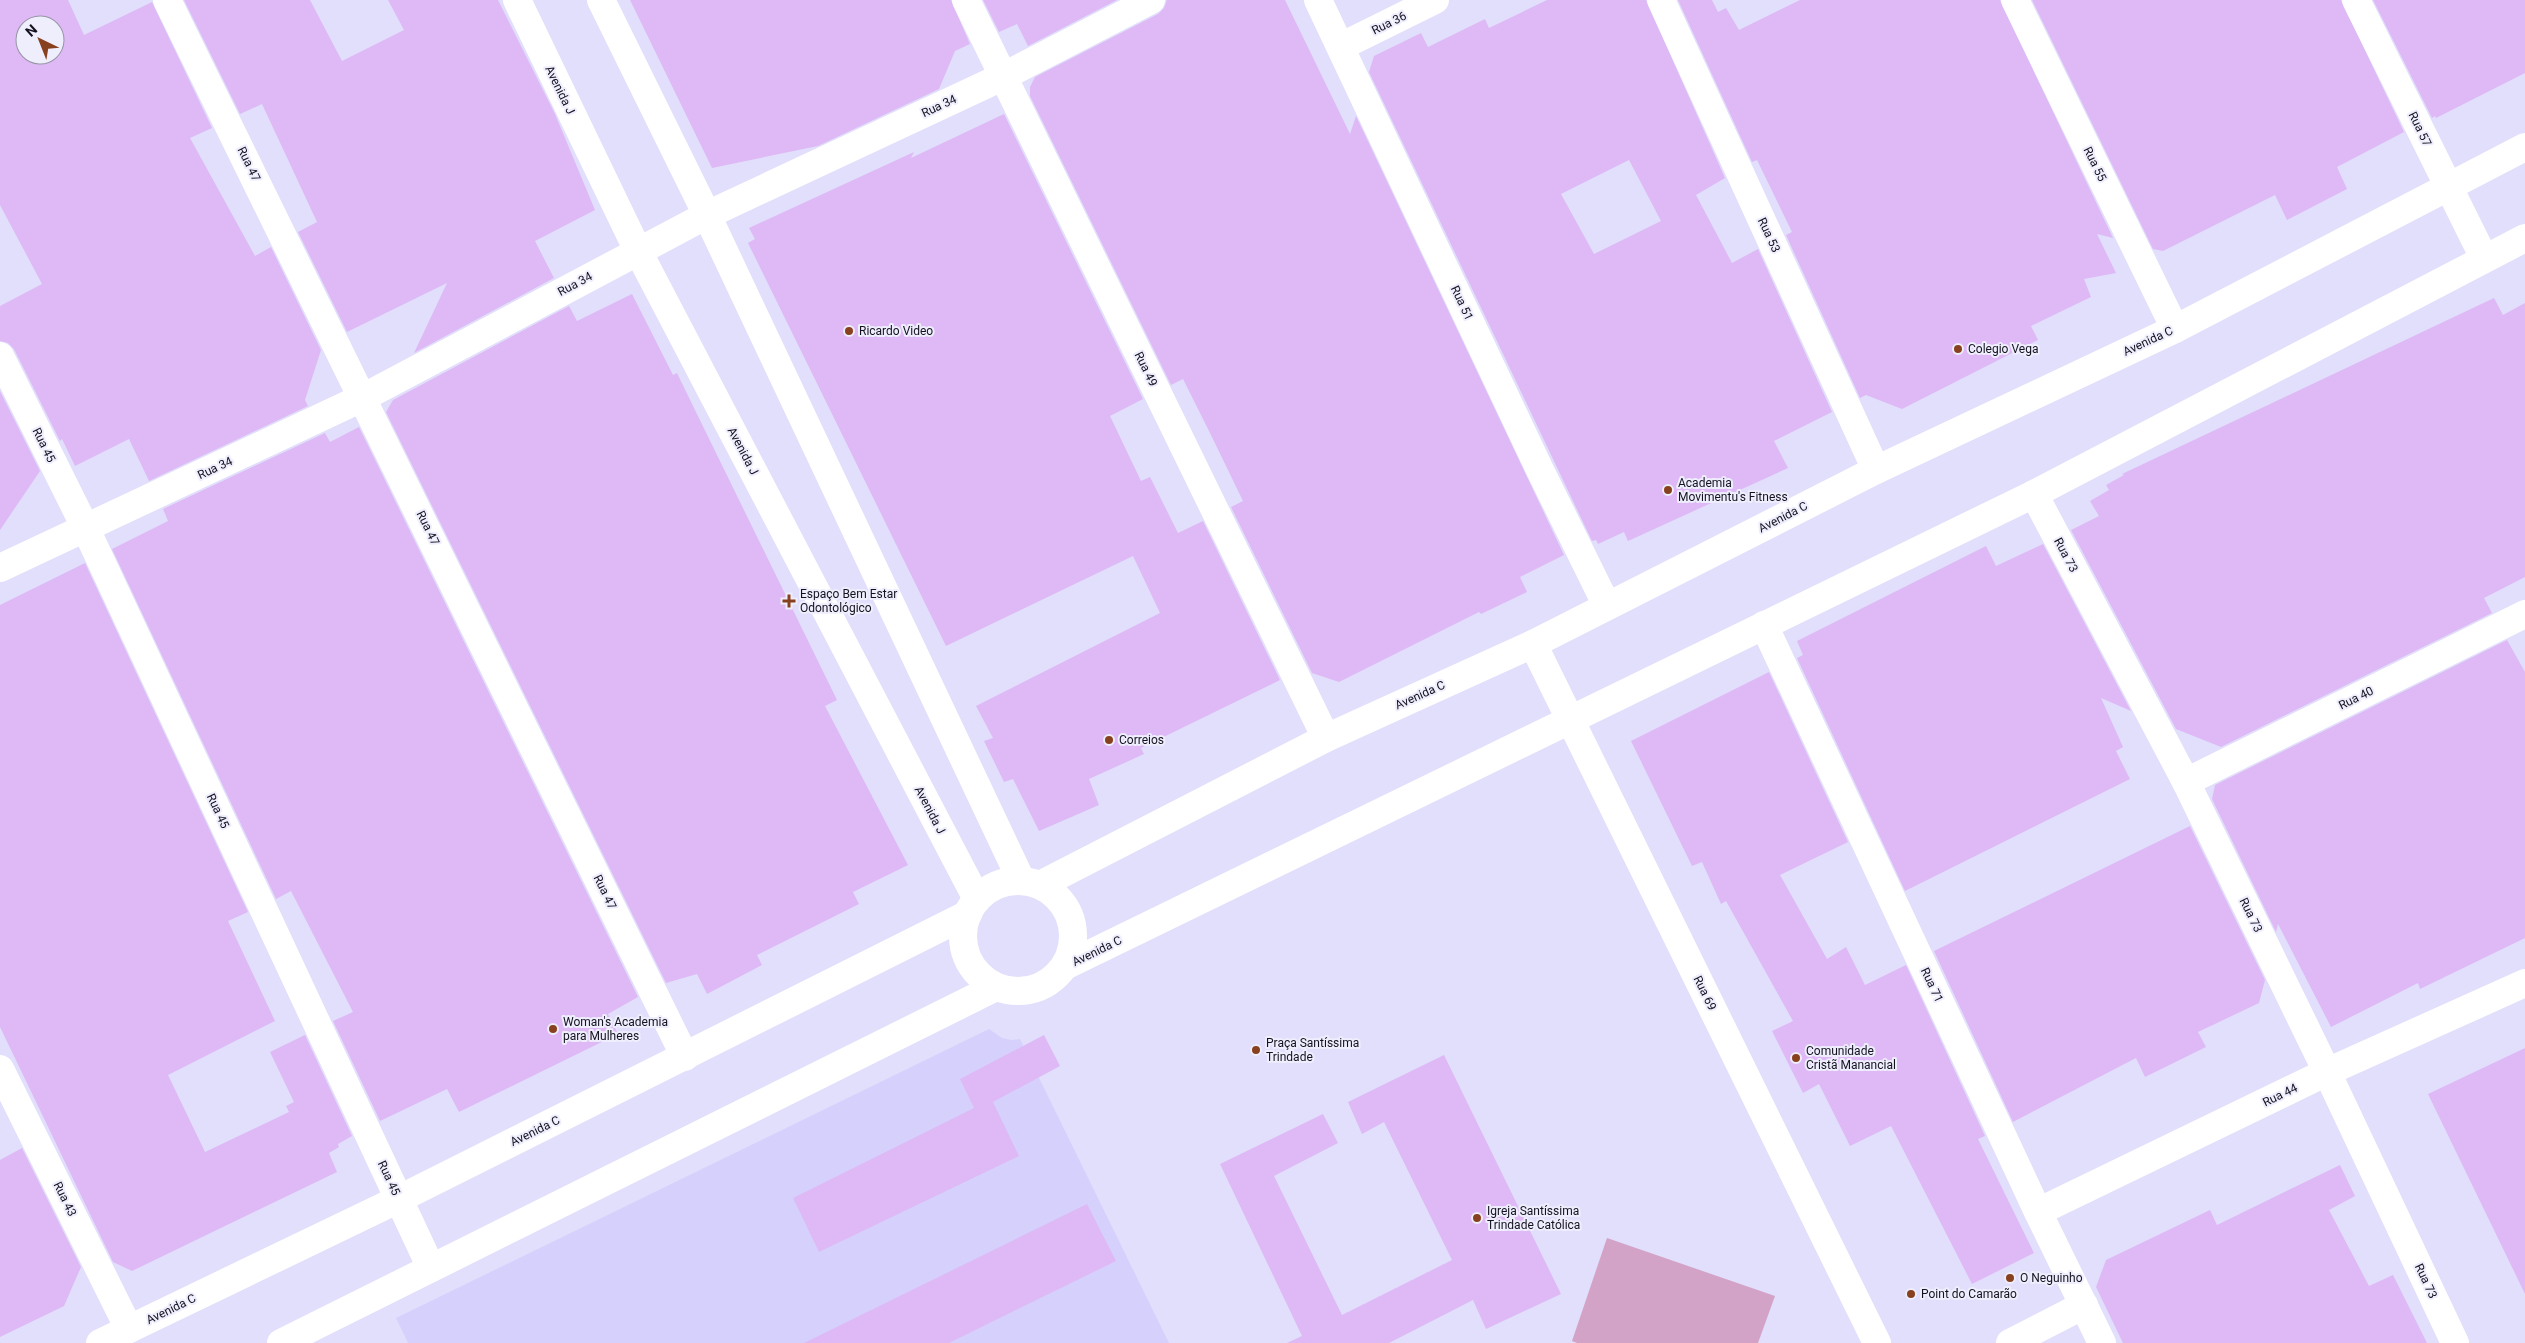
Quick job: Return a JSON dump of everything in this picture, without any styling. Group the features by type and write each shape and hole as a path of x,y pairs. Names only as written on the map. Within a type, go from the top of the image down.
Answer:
{"street":[{"name":"Rua 47","path":"168,0 686,1057"},
{"name":"Avenida J","path":"517,0 638,251 972,906"},
{"path":"601,0 1031,882 1062,902 1070,917 1074,934 1072,948 1065,966 1051,980 1034,989 1014,992 996,987 980,976 968,961 963,943 964,923 972,906 990,888 1006,882 1031,882"},
{"name":"Rua 49","path":"966,0 1326,738"},
{"name":"Rua 34","path":"0,568 364,398 706,215 1002,77 1151,0"},
{"name":"Rua 51","path":"1318,0 1342,46 1539,468 1607,606"},
{"name":"Rua 36","path":"1342,46 1435,0"},
{"name":"Rua 53","path":"1661,0 1876,470"},
{"name":"Rua 55","path":"2015,0 2175,329"},
{"name":"Rua 57","path":"2356,0 2484,258"},
{"name":"Avenida C","path":"1031,882 1326,738 1533,644 1876,470 2175,329 2448,185 2525,147"},
{"name":"Avenida C","path":"1065,966 2034,494 2525,238"},
{"name":"Rua 45","path":"0,356 86,529 431,1268"},
{"name":"Rua 73","path":"2034,494 2186,782 2328,1072 2455,1343"},
{"name":"Rua 40","path":"2186,782 2525,614"},
{"name":"Rua 71","path":"1764,625 2038,1212 2102,1343"},
{"name":"Rua 69","path":"1533,644 1877,1343"},
{"name":"Avenida C","path":"100,1343 399,1199 686,1057 972,906"},
{"name":"Rua 44","path":"2038,1212 2328,1072 2525,983"},
{"path":"282,1343 996,987"},
{"name":"Rua 43","path":"0,1069 129,1329"},
{"path":"2010,1343 2084,1305"}],"shaded area":[{"path":"989,1029 1002,1038 1020,1039 1169,1343 408,1343 396,1318"},
{"path":"1607,1238 1775,1296 1758,1343 1577,1343 1572,1341"}],"building":[{"path":"0,0 68,0 84,35 152,2 212,128 190,138 255,256 271,247 321,350 305,400 308,406 149,481 129,439 75,466 62,439 60,441 14,349 8,343 0,341 0,306 42,284 0,205"},
{"path":"184,0 310,0 342,61 404,30 388,0 498,0 555,114 595,210 535,241 554,278 414,353 447,283 347,332 298,232 317,222 262,104 240,114"},
{"path":"630,0 951,0 970,44 955,51 939,89 818,146 712,168"},
{"path":"983,0 1117,0 1028,46 1017,24 999,32"},
{"path":"1167,0 1285,0 1350,134 1356,116 1564,555 1520,577 1527,592 1481,614 1479,612 1339,682 1312,673 1231,507 1243,501 1210,433 1183,379 1171,385 1030,96 1030,87 1035,77 1158,14 1164,8"},
{"path":"1547,0 1646,0 1725,178 1696,195 1732,263 1758,249 1832,412 1774,441 1788,468 1628,541 1624,532 1598,544 1596,540 1592,541 1369,72 1374,56 1421,33 1428,47 1485,19 1489,28","holes":["1629,160 1661,221 1594,254 1561,194"]},
{"path":"1678,0 1712,0 1718,12 1726,8 1739,30 1800,0 2000,0 2113,238 2097,234 2116,273 2084,279 2091,297 2031,326 2038,340 1902,409 1866,395 1860,398 1786,235 1792,232 1757,160 1752,162"},
{"path":"2032,0 2341,0 2404,132 2337,167 2347,189 2287,220 2275,195 2163,251 2153,249"},
{"path":"2373,0 2525,0 2525,73 2436,118 2435,116 2432,118"},
{"path":"1004,114 1143,399 1110,416 1141,481 1150,477 1178,533 1203,521 1280,680 1141,748 1144,754 1089,779 1099,805 1039,831 1013,779 1004,782 984,741 993,738 976,706 1160,613 1133,556 946,646 748,243 755,239 749,228 914,152 911,158"},
{"path":"632,294 673,375 677,373 837,700 825,706 908,865 853,892 859,904 757,955 762,965 707,994 697,974 666,983 386,412 393,400 569,306 577,321"},
{"path":"2494,298 2503,315 2525,303 2525,577 2484,598 2492,613 2221,747 2176,729 2071,530 2099,516 2090,501 2109,490 2106,485 2124,475 2122,474"},
{"path":"0,391 40,471 0,530"},
{"path":"359,427 638,997 608,1014 618,1034 459,1112 447,1089 380,1121 333,1021 353,1012 291,891 276,899 112,549 168,521 163,509 325,433 330,442"},
{"path":"2043,544 2131,711 2101,698 2123,747 2116,751 2130,779 1905,891 1797,658 1803,655 1797,641 1986,546 1996,566"},
{"path":"85,563 248,912 228,921 275,1021 168,1075 205,1152 289,1112 286,1106 294,1102 270,1052 305,1035 352,1136 338,1144 339,1147 329,1153 337,1172 132,1271 113,1262 0,1027 0,605"},
{"path":"2507,640 2525,672 2525,938 2420,989 2418,983 2331,1027 2278,924 2276,932 2212,799 2215,785"},
{"path":"1769,672 1848,842 1780,875 1827,959 1846,947 1865,985 1906,965 1985,1136 1978,1139 2034,1253 1972,1284 1891,1126 1850,1146 1819,1084 1803,1093 1772,1031 1793,1021 1726,901 1721,904 1702,862 1692,866 1631,741"},
{"path":"2190,826 2265,980 2259,1003 2198,1032 2206,1047 2145,1077 2136,1058 2013,1122 1934,951"},
{"path":"1044,1035 1060,1066 993,1102 1019,1156 819,1252 793,1198 974,1108 960,1079"},
{"path":"2525,1048 2525,1294 2428,1094"},
{"name":"Igreja Santíssima Trindade Católica","path":"1444,1055 1561,1294 1486,1329 1473,1300 1389,1343 1287,1343 1302,1336 1220,1164 1323,1114 1338,1143 1274,1176 1342,1315 1452,1260 1384,1122 1362,1134 1348,1102"},
{"path":"22,1148 81,1267 64,1306 0,1337 0,1160"},
{"path":"2340,1165 2355,1196 2329,1210 2369,1286 2393,1275 2427,1343 2123,1343 2096,1287 2106,1260 2210,1210 2217,1225"},
{"path":"1087,1204 1116,1261 949,1343 804,1343"}],"place":[{"name":"Ricardo Video","path":"849,331"},
{"name":"Colegio Vega","path":"1958,349"},
{"name":"Academia Movimentu's Fitness","path":"1668,490"},
{"name":"Espaço Bem Estar Odontológico","path":"789,601"},
{"name":"Correios","path":"1109,740"},
{"name":"Woman's Academia para Mulheres","path":"553,1029"},
{"name":"Praça Santíssima Trindade","path":"1256,1050"},
{"name":"Comunidade Cristã Manancial","path":"1796,1058"},
{"name":"Igreja Santíssima Trindade Católica","path":"1477,1218"},
{"name":"O Neguinho","path":"2010,1278"},
{"name":"Point do Camarão","path":"1911,1294"}]}
